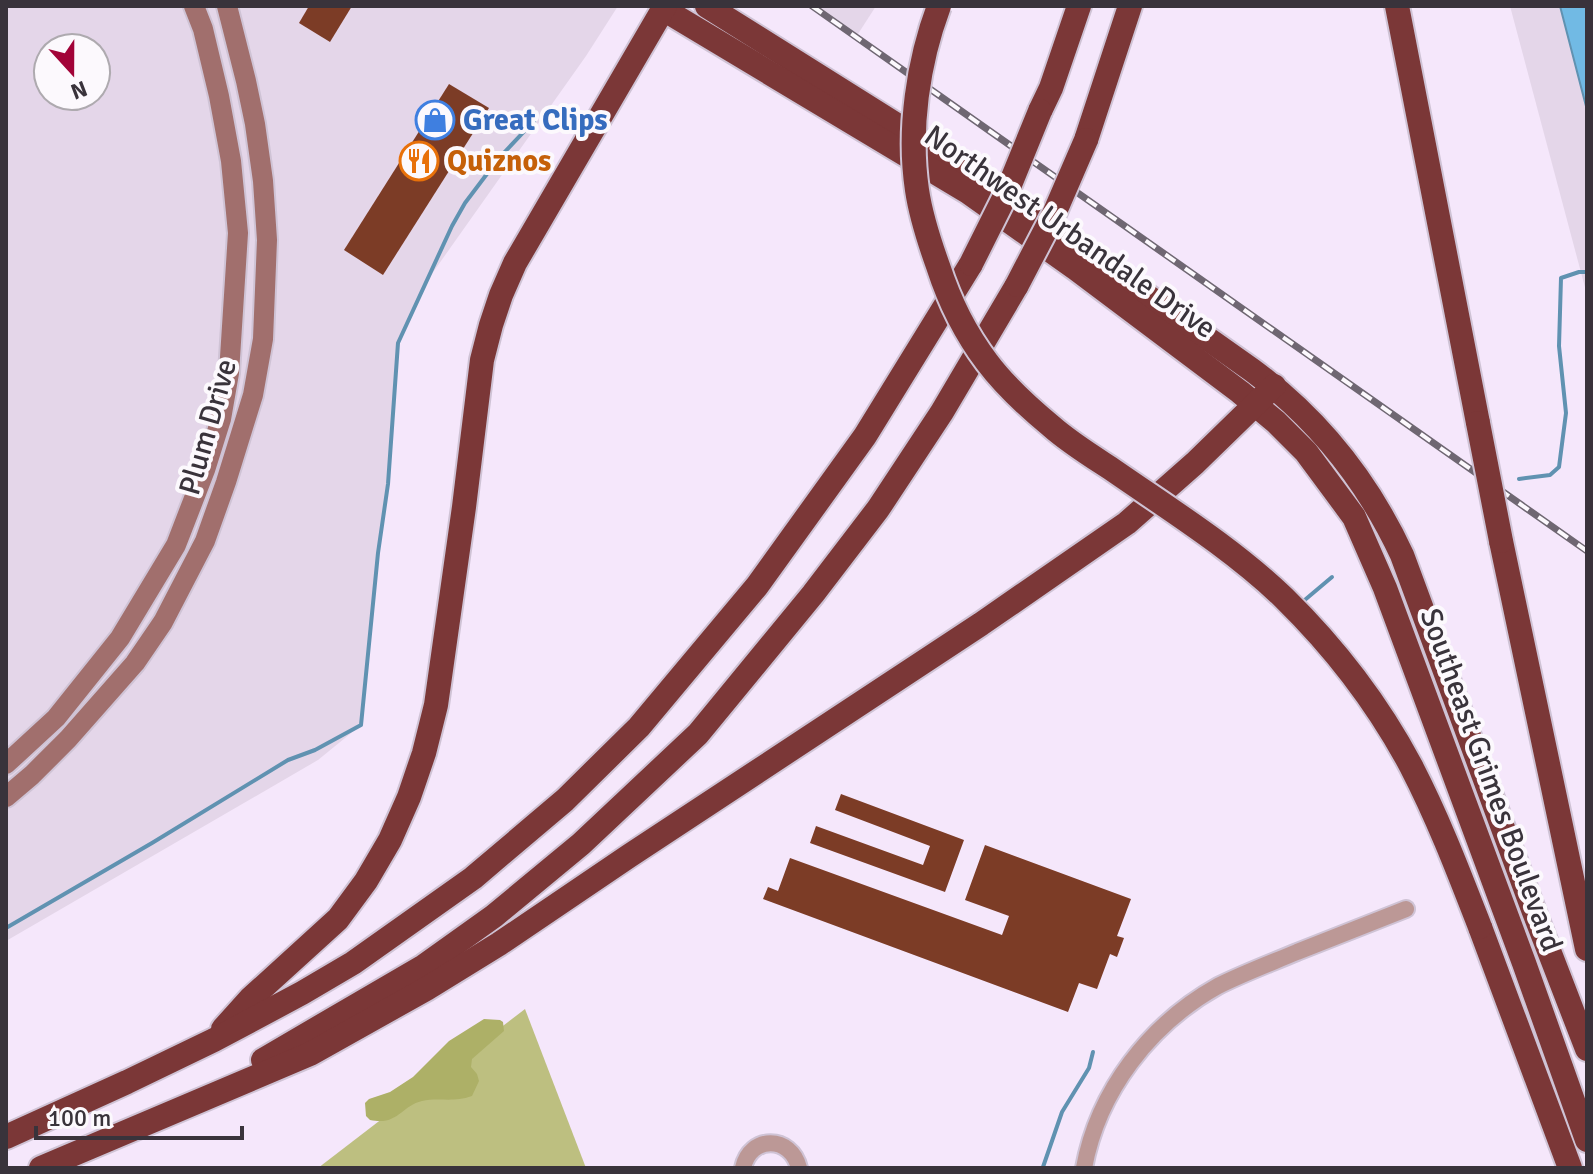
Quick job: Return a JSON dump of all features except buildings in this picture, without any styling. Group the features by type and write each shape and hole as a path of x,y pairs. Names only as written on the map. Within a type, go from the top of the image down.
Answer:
{"highway":[{"name":"Northwest Urbandale Drive","path":"707,6 973,173 1274,386 1314,423 1361,481"},
{"path":"939,6 932,24 915,111 917,188 927,237 944,285 964,325 987,362 1051,427 1239,559 1283,597 1352,674 1382,716 1412,767 1448,845 1570,1168"},
{"path":"6,1137 214,1040 353,963 473,878 565,800 639,727 757,586 856,449 918,354 971,264 1007,192 1051,88 1079,6"},
{"path":"138,1127 266,1058 424,966 494,916 581,844 698,734 878,509 942,412 1017,285 1054,214 1086,140 1130,6"},
{"path":"1397,6 1501,541 1587,949"},
{"name":"Northwest Urbandale Drive","path":"662,7 968,192 1075,268 1255,404 1306,452 1338,494"},
{"path":"214,1040 250,999 338,919 366,881 390,840 409,797 436,705 480,379 491,325 515,263 662,7"},
{"path":"41,1168 310,1054 499,944 1114,532 1195,463 1274,386"},
{"name":"Southeast Grimes Boulevard","path":"1361,481 1402,555 1587,1049"},
{"name":"Southeast Grimes Boulevard","path":"1338,494 1354,517 1385,588 1587,1140"}],"street":[{"name":"Plum Drive","path":"6,764 56,718 120,638 176,545 221,419 229,373 238,233 231,161 219,96 203,29 194,6"},
{"name":"Plum Drive","path":"6,797 68,739 135,663 163,622 205,541 253,395 263,339 267,240 263,181 252,110 227,6"},
{"path":"1084,1168 1094,1130 1116,1083 1148,1041 1167,1023 1217,987 1406,909"},
{"path":"743,1168 753,1149 770,1143 788,1148 795,1155 799,1168"}],"shaded area":[{"path":"6,6 618,6 429,278 398,343 388,484 361,725 318,760 6,941"},
{"path":"812,6 876,6 856,37"},
{"path":"1510,6 1587,6 1587,295"}],"green space":[{"path":"525,1009 586,1168 318,1168"},
{"path":"484,1019 500,1020 504,1031 472,1059 471,1067 479,1081 472,1096 422,1101 387,1120 370,1120 366,1116 365,1103 369,1099 390,1092 413,1077 449,1041"}],"water":[{"path":"1560,6 1587,6 1587,110"}],"waterway":[{"path":"6,928 288,760 315,750 361,725 388,484 398,343 465,203 499,158 534,121"},
{"path":"1519,479 1550,475 1559,467 1566,413 1559,346 1561,278 1587,272"},
{"path":"1300,604 1332,577"},
{"path":"1043,1167 1062,1112 1089,1068 1093,1052"}],"railway":[{"path":"812,6 1587,551"}],"place":[{"name":"Great Clips","path":"435,120"},
{"name":"Quiznos","path":"419,161"}]}
